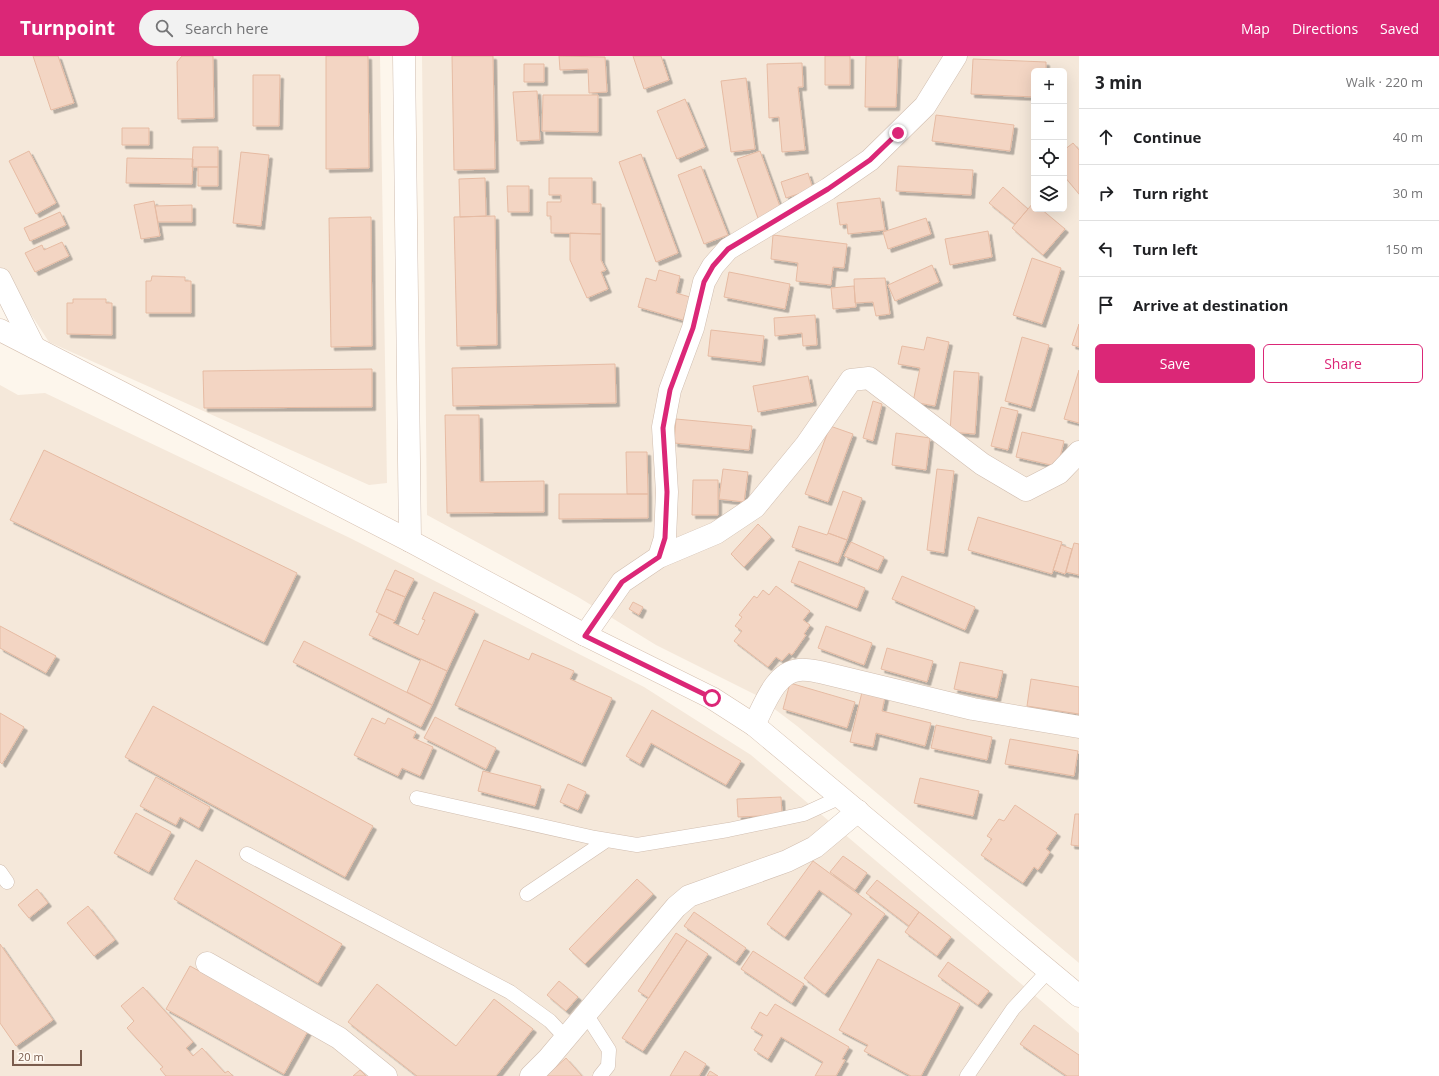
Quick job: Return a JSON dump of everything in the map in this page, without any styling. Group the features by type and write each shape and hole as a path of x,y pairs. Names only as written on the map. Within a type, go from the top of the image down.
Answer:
{"street":[{"path":"404,56 410,541"},
{"path":"659,557 665,538 667,492 663,428 670,390 693,328 704,282 713,266 728,249 828,189 870,160 925,106 956,56"},
{"path":"0,280 34,347"},
{"path":"0,330 410,541 585,636 712,698 754,725 1079,996"},
{"path":"585,636 622,582 659,557 716,533 755,506 806,445 850,380 869,378 982,464 1026,490 1059,473 1079,452"},
{"path":"754,725 775,686 787,673 799,670 820,672 973,709 1079,727"},
{"path":"531,1076 566,1038 676,907 689,896 794,857 815,847 858,811"},
{"path":"207,963 339,1038 386,1076"}],"lane":[{"path":"417,798 607,840 637,845 728,830 804,814 841,797"},
{"path":"527,894 607,840"},
{"path":"247,854 510,992 550,1021 566,1038"},
{"path":"967,1076 1013,1009 1048,970"},
{"path":"586,1014 609,1050 608,1066 600,1076"}],"shaded area":[{"path":"0,56 380,56 387,483 369,485 49,342 0,267"},
{"path":"422,56 1079,56 1079,963 797,726 756,695 656,645 578,597 427,515"},
{"path":"0,385 18,395 45,393 350,538 644,687 751,755 1079,1033 1079,1076 0,1076"}],"building":[{"path":"33,56 58,56 74,103 51,110"},
{"path":"182,56 213,56 214,118 178,119 177,62"},
{"path":"326,56 368,56 369,168 326,169"},
{"path":"452,56 493,56 495,169 454,170"},
{"path":"559,56 605,57 607,92 589,93 588,69 560,70"},
{"path":"633,56 661,56 669,80 644,89"},
{"path":"825,56 850,56 850,85 825,85"},
{"path":"866,56 898,56 896,107 865,107"},
{"path":"973,59 1046,62 1046,68 1031,68 1031,97 971,94"},
{"path":"802,63 803,87 798,87 805,150 782,152 779,117 769,118 767,64"},
{"path":"524,64 544,64 544,82 524,82"},
{"path":"253,75 280,75 279,126 253,126"},
{"path":"746,78 755,149 731,152 721,81"},
{"path":"537,91 540,140 517,141 513,92"},
{"path":"543,95 598,95 598,132 542,131"},
{"path":"685,99 705,147 677,159 657,111"},
{"path":"936,115 1014,125 1010,151 932,141"},
{"path":"122,128 149,128 149,145 122,145"},
{"path":"1073,143 1079,150 1079,194 1067,180 1067,148"},
{"path":"193,147 218,147 218,167 192,167"},
{"path":"29,151 56,203 36,214 9,161"},
{"path":"760,151 782,212 759,221 737,159"},
{"path":"241,152 269,155 261,226 233,223"},
{"path":"641,154 678,253 656,262 619,162"},
{"path":"127,158 193,159 192,184 126,183"},
{"path":"701,166 728,235 704,244 678,175"},
{"path":"898,166 973,170 971,195 896,191"},
{"path":"198,167 218,167 218,186 198,186"},
{"path":"808,173 813,189 786,198 781,182"},
{"path":"485,178 486,216 460,217 459,179"},
{"path":"549,178 592,178 592,204 601,204 601,234 551,233 551,216 547,216 547,202 561,202 561,195 549,195"},
{"path":"507,186 529,186 529,212 508,212"},
{"path":"1003,187 1028,209 1015,224 989,203"},
{"path":"880,198 885,230 848,234 847,224 840,225 837,203"},
{"path":"154,201 160,236 141,239 134,205"},
{"path":"192,205 192,222 158,222 155,206"},
{"path":"1031,205 1031,212 1045,212 1065,229 1043,255 1012,228"},
{"path":"60,212 66,225 30,241 24,228"},
{"path":"495,216 497,345 457,346 454,217"},
{"path":"371,217 372,346 331,347 329,218"},
{"path":"926,218 931,234 888,249 883,232"},
{"path":"988,231 992,257 950,265 945,239"},
{"path":"570,233 601,234 601,260 606,270 601,272 608,289 587,298 570,260"},
{"path":"773,235 847,244 844,268 833,267 831,285 796,281 798,263 771,259"},
{"path":"62,242 69,256 35,272 25,253 42,245 44,250"},
{"path":"1032,258 1061,268 1042,324 1013,315"},
{"path":"932,265 939,282 895,301 888,285"},
{"path":"659,270 680,276 676,293 690,297 683,320 638,307 646,278 656,281"},
{"path":"729,272 790,284 785,309 724,297"},
{"path":"152,276 185,277 185,281 191,281 191,313 146,313 146,281 151,281"},
{"path":"885,278 890,314 876,316 873,302 855,303 854,279"},
{"path":"854,286 856,307 833,309 831,288"},
{"path":"73,299 106,299 106,303 112,303 112,335 67,334 67,303 73,303"},
{"path":"815,315 817,345 803,346 802,333 775,336 774,318"},
{"path":"1079,324 1079,347 1072,345"},
{"path":"711,330 764,336 761,362 708,356"},
{"path":"927,337 949,342 935,406 913,402 920,368 898,364 902,346 924,350"},
{"path":"1022,337 1049,345 1031,408 1005,401"},
{"path":"615,364 616,403 453,406 452,368"},
{"path":"372,369 372,407 204,408 203,371"},
{"path":"1079,370 1079,423 1064,419"},
{"path":"954,371 979,373 975,434 950,432"},
{"path":"808,376 813,402 758,412 753,386"},
{"path":"873,401 882,404 873,441 863,438"},
{"path":"1001,407 1018,411 1008,450 991,446"},
{"path":"445,415 479,415 480,482 544,481 544,512 447,513"},
{"path":"676,419 752,426 749,450 674,443"},
{"path":"830,426 853,434 828,502 805,494"},
{"path":"1022,432 1064,441 1060,457 1051,465 1016,457"},
{"path":"896,433 930,438 926,470 892,465"},
{"path":"44,450 297,573 264,642 10,520"},
{"path":"626,452 647,452 648,494 627,494"},
{"path":"723,469 748,472 744,502 719,499"},
{"path":"937,469 954,471 944,553 927,550"},
{"path":"693,480 718,480 718,515 692,515"},
{"path":"843,491 862,498 847,540 828,533"},
{"path":"559,494 648,494 648,518 559,519"},
{"path":"978,517 1062,542 1052,574 968,550"},
{"path":"758,524 771,537 744,567 731,554"},
{"path":"799,526 827,535 828,533 847,540 838,563 792,547"},
{"path":"851,542 884,557 878,570 844,556"},
{"path":"1074,543 1079,544 1079,575 1066,572"},
{"path":"1061,545 1072,549 1065,574 1053,570"},
{"path":"799,561 865,588 857,608 791,582"},
{"path":"395,570 414,579 405,597 386,589"},
{"path":"902,576 975,607 965,630 892,599"},
{"path":"776,586 810,611 803,620 810,625 804,634 806,635 792,655 789,653 782,661 776,657 768,667 734,641 742,631 735,626 742,617 739,615 754,596 757,598 763,590 769,595"},
{"path":"386,589 405,597 395,621 376,612"},
{"path":"434,592 475,611 447,671 369,635 379,614 395,621 393,623 418,635 425,620 422,619"},
{"path":"633,602 643,607 639,615 629,609"},
{"path":"0,626 56,656 46,673 0,648"},
{"path":"826,626 872,643 864,665 818,648"},
{"path":"484,640 529,660 532,653 574,671 570,679 612,698 582,763 455,705"},
{"path":"304,641 432,705 421,727 293,662"},
{"path":"887,648 933,661 927,682 881,669"},
{"path":"421,659 447,671 432,705 407,692"},
{"path":"960,662 1003,671 997,698 954,689"},
{"path":"1031,679 1079,687 1079,714 1027,706"},
{"path":"790,683 855,702 847,728 783,709"},
{"path":"862,692 885,697 882,711 931,723 925,746 876,733 873,747 850,742"},
{"path":"153,706 373,826 345,877 125,757"},
{"path":"652,710 741,761 726,785 651,743 640,764 626,756"},
{"path":"0,713 24,727 2,764 0,762"},
{"path":"435,717 496,748 486,769 424,738"},
{"path":"372,718 385,724 388,718 416,732 413,738 433,747 420,776 402,768 398,776 354,755"},
{"path":"936,725 992,737 987,760 931,748"},
{"path":"1010,739 1078,751 1074,776 1005,764"},
{"path":"483,771 541,786 535,806 478,791"},
{"path":"156,777 210,807 199,828 180,817 176,825 140,806"},
{"path":"920,778 979,791 973,816 914,803"},
{"path":"568,784 586,792 578,810 560,802"},
{"path":"781,797 782,815 738,817 737,799"},
{"path":"1015,805 1057,833 1046,849 1050,852 1038,870 1034,867 1023,883 981,855 992,839 987,836 999,819 1004,821"},
{"path":"136,813 171,832 149,872 114,853"},
{"path":"1075,814 1079,814 1079,846 1071,845"},
{"path":"843,856 867,873 855,890 830,872"},
{"path":"196,860 342,944 318,983 174,899"},
{"path":"813,861 885,914 825,994 804,978 852,914 819,890 785,937 767,924"},
{"path":"637,879 653,894 585,964 569,949"},
{"path":"877,880 919,912 909,926 866,893"},
{"path":"37,889 48,903 29,918 18,905"},
{"path":"88,906 115,940 94,956 67,923"},
{"path":"694,912 746,948 736,962 684,926"},
{"path":"919,912 951,937 937,956 905,932"},
{"path":"676,933 687,940 649,998 638,991"},
{"path":"687,940 708,954 643,1051 622,1038"},
{"path":"0,944 53,1020 16,1046 0,1023"},
{"path":"753,951 804,984 792,1003 741,969"},
{"path":"878,959 960,1004 921,1076 911,1076 864,1051 868,1045 839,1030"},
{"path":"948,962 989,991 978,1005 938,976"},
{"path":"190,966 308,1031 284,1074 166,1009"},
{"path":"559,981 578,997 566,1011 547,995"},
{"path":"377,984 456,1046 494,999 533,1029 496,1076 417,1076 348,1022"},
{"path":"143,987 193,1042 186,1048 193,1056 202,1048 225,1073 228,1071 233,1076 166,1076 160,1069 163,1067 127,1028 134,1021 121,1006"},
{"path":"775,1004 849,1047 842,1059 845,1060 836,1076 815,1076 823,1062 781,1037 768,1059 754,1050 763,1035 751,1028 760,1012 767,1016"},
{"path":"1034,1025 1079,1055 1079,1076 1067,1076 1020,1044"},
{"path":"685,1051 706,1064 699,1076 670,1076"},
{"path":"566,1058 582,1076 546,1076"},
{"path":"360,1070 366,1076 353,1076"},
{"path":"710,1071 718,1076 707,1076"}],"route":[{"path":"712,698 585,636 622,582 659,557 665,538 667,492 663,428 670,390 693,328 704,282 713,266 728,249 828,189 870,160 898,133"}]}
